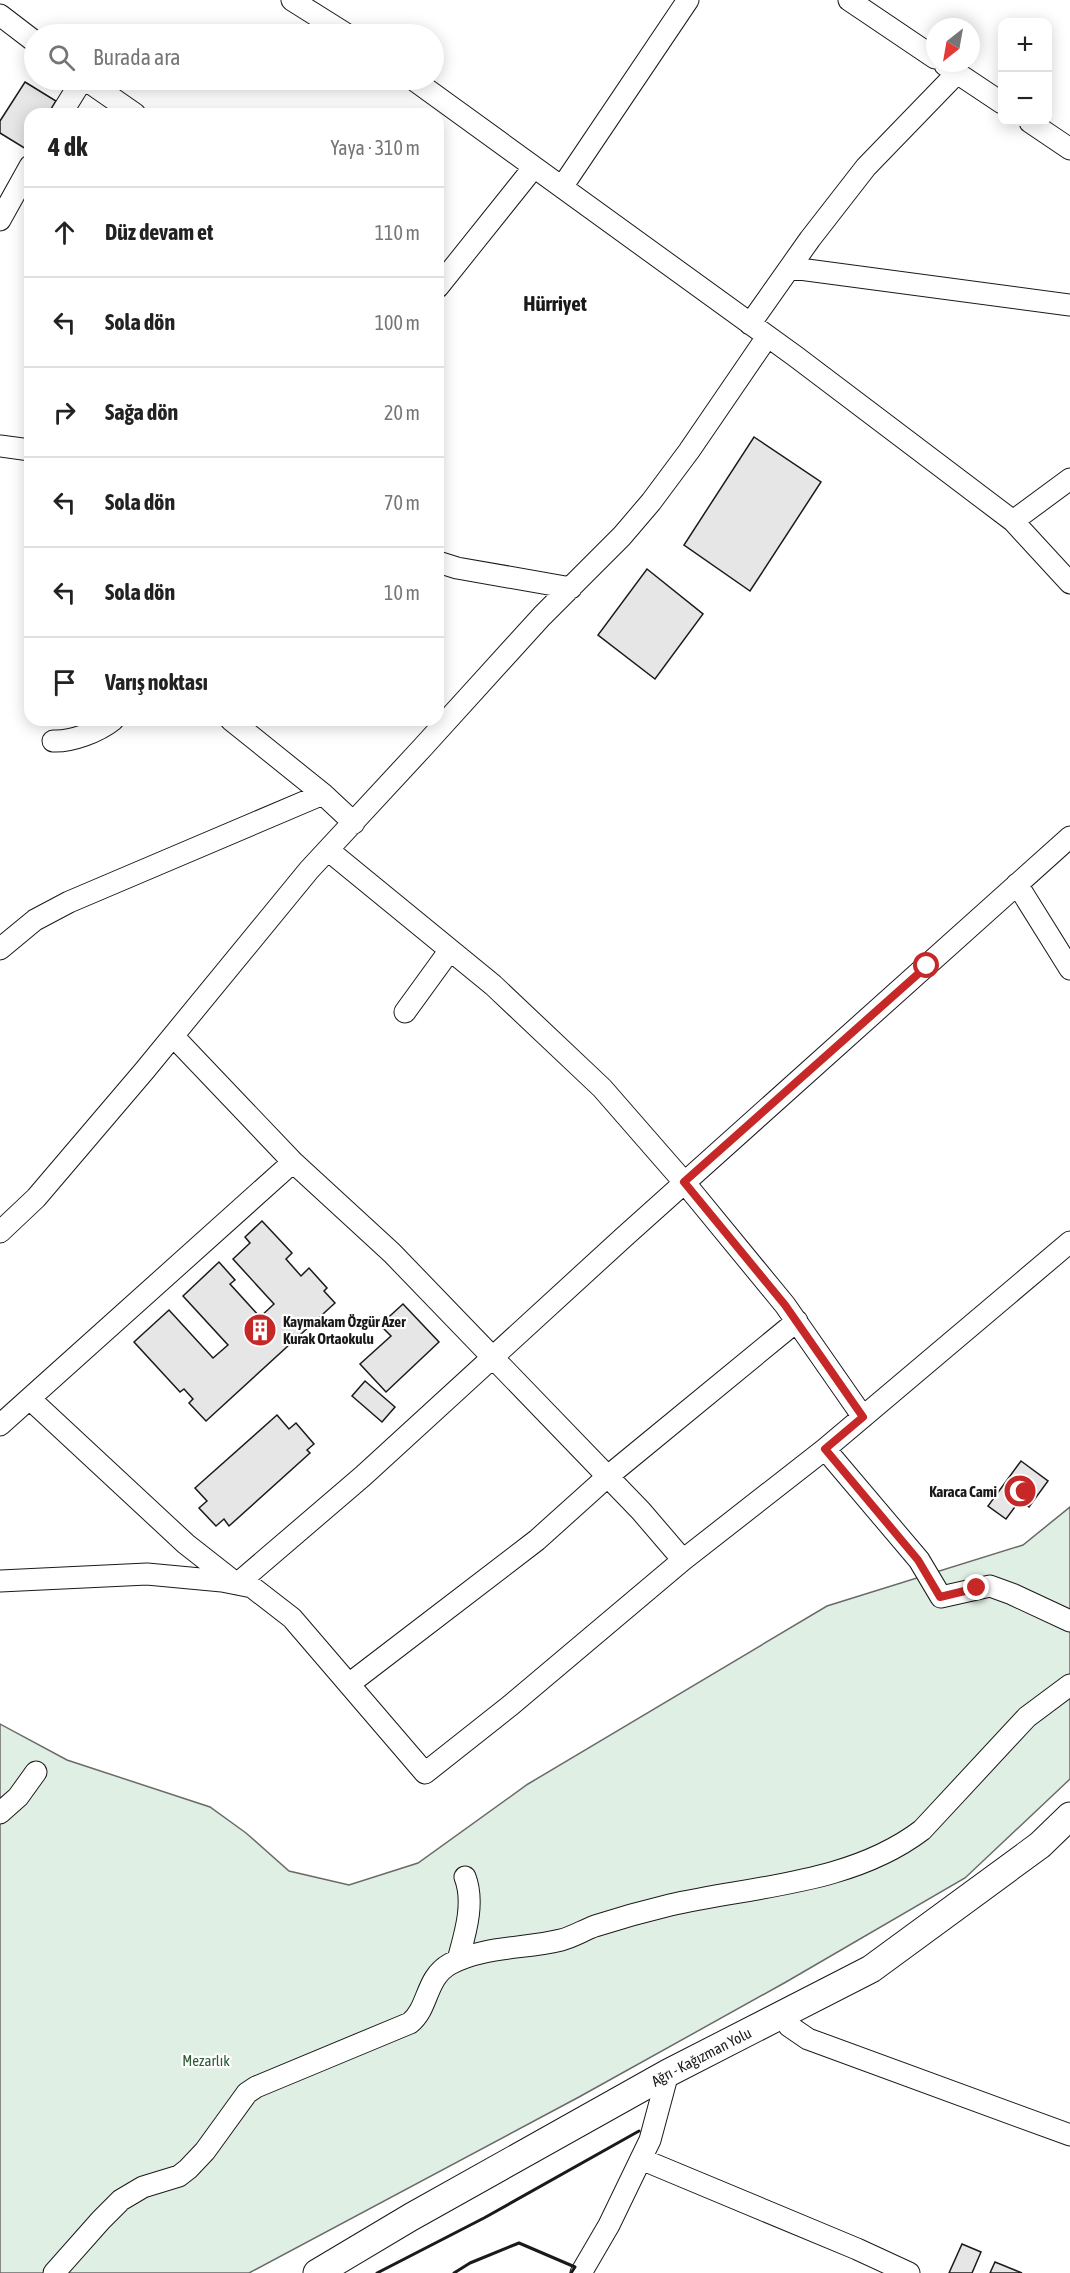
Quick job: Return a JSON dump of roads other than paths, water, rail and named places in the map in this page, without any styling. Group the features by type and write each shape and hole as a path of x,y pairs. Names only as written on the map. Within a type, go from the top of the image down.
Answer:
{"main road":[{"name":"Ağrı - Kağızman Yolu","path":"317,2273 411,2217 668,2073 871,1969 1040,1845 1070,1816"}],"street":[{"path":"562,187 688,0"},
{"path":"849,0 926,52"},
{"path":"299,2 331,24"},
{"path":"0,15 24,33"},
{"path":"750,324 792,268 810,239 866,167 947,72"},
{"path":"956,72 998,100"},
{"path":"65,108 75,90"},
{"path":"101,90 127,108"},
{"path":"428,90 750,324 1013,521 1070,583"},
{"path":"1036,126 1070,148"},
{"path":"444,280 534,167"},
{"path":"0,220 24,177"},
{"path":"792,268 1070,305"},
{"path":"444,723 542,615 616,543 651,502 767,337"},
{"path":"0,446 24,449"},
{"path":"1013,521 1070,479"},
{"path":"444,564 572,588"},
{"path":"53,741 63,742 105,726"},
{"path":"238,726 323,794 354,823"},
{"path":"0,1232 36,1198 309,870 442,726"},
{"path":"0,949 35,920 69,902 323,794"},
{"path":"237,1584 363,1476 684,1182 1070,837"},
{"path":"328,850 492,985 602,1088 684,1182 797,1321 863,1417"},
{"path":"1017,884 1070,969"},
{"path":"405,1011 450,950"},
{"path":"173,1036 292,1162 392,1253 641,1511 684,1560"},
{"path":"0,1425 292,1162"},
{"path":"0,1581 147,1574 252,1587 292,1618 425,1773 511,1705 684,1560 825,1449 1070,1242"},
{"path":"349,1684 537,1540 607,1477 797,1321"},
{"path":"30,1399 186,1544 237,1584"},
{"path":"825,1449 918,1560 940,1597 990,1586 1070,1621"},
{"path":"54,2273 122,2200 143,2187 179,2176 188,2169 205,2151 248,2093 256,2087 410,2023 419,2014 430,1985 447,1966 458,1960 519,1946 561,1940 621,1918 670,1905 822,1875 880,1856 903,1844 922,1830 1027,1717 1070,1685"},
{"path":"0,1813 18,1797 36,1772"},
{"path":"458,1960 467,1926 469,1897 465,1877"},
{"path":"782,2014 789,2026 808,2039 1070,2135"},
{"path":"581,2273 609,2225 650,2140 668,2073"},
{"path":"640,2159 857,2249 909,2273"}],"place":[{"name":"Kaymakam Özgür Azer Kurak Ortaokulu","path":"260,1330"},
{"name":"Karaca Cami","path":"1020,1491"}],"district":[{"name":"Hürriyet","path":"555,303"}],"park label":[{"name":"Mezarlık","path":"206,2060"}]}
